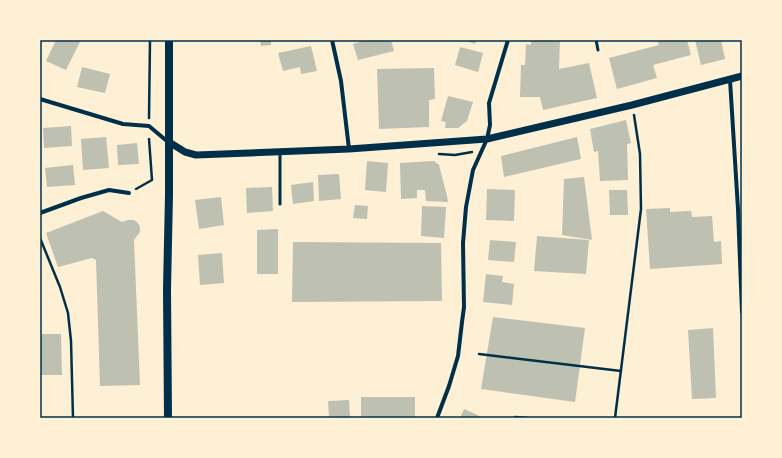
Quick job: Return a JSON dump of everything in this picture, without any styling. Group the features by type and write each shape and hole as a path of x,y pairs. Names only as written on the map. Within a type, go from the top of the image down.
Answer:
{"main road":[{"path":"168,418 167,289 169,196 169,40"}],"street":[{"path":"332,40 341,81 349,149"},
{"path":"437,418 458,356 464,307 463,243 466,207 474,170 487,139 490,125 489,103 508,40"},
{"path":"40,99 123,124 149,126 168,142 185,152 196,155 349,149 487,139 632,105 742,76"},
{"path":"730,80 738,209 742,312"},
{"path":"40,214 81,198 109,190 129,193"}],"lane":[{"path":"596,40 598,50"},
{"path":"280,152 280,204"}],"path":[{"path":"129,193 152,180 150,168 149,126 150,40"},
{"path":"615,418 641,209 640,154 632,105"},
{"path":"40,238 60,287 68,313 71,341 73,418"},
{"path":"479,354 621,371"},
{"path":"515,418 528,418"}],"building":[{"path":"56,40 81,40 66,70 46,61"},
{"path":"260,40 271,40 271,45 261,46"},
{"path":"367,40 391,40 394,51 358,60 353,44"},
{"path":"463,40 476,40 475,44"},
{"path":"531,40 560,40 559,69 589,63 597,98 543,110 540,97 520,97 521,65 525,65 526,44 531,45"},
{"path":"657,40 687,40 691,55 653,65 657,78 617,89 609,58 659,45"},
{"path":"695,40 721,40 725,59 701,65"},
{"path":"311,46 317,71 301,74 300,67 283,71 278,53"},
{"path":"460,47 483,53 478,72 455,65"},
{"path":"82,67 110,74 105,93 77,87"},
{"path":"434,68 435,99 429,100 429,127 379,129 377,69"},
{"path":"448,96 473,102 467,121 458,128 445,128 446,122 441,121"},
{"path":"626,120 631,143 627,144 628,180 600,181 598,151 594,152 590,129"},
{"path":"71,126 72,146 44,148 43,128"},
{"path":"106,137 109,168 83,170 81,139"},
{"path":"577,137 581,159 504,177 501,156"},
{"path":"137,143 139,164 118,165 117,145"},
{"path":"367,161 388,163 386,192 365,190"},
{"path":"434,161 439,165 448,202 426,201 425,190 417,190 417,198 401,199 400,163"},
{"path":"73,165 75,185 47,187 45,168"},
{"path":"339,174 341,199 319,201 318,175"},
{"path":"584,177 592,240 562,235 564,179"},
{"path":"313,182 314,201 293,204 291,185"},
{"path":"272,187 273,211 247,213 246,188"},
{"path":"487,189 515,190 514,221 486,220"},
{"path":"609,190 627,190 628,215 610,215"},
{"path":"221,197 224,225 199,229 195,200"},
{"path":"355,205 368,206 367,219 353,218"},
{"path":"422,206 446,207 444,238 421,236"},
{"path":"670,208 670,212 691,211 692,217 712,216 714,242 721,241 722,264 650,269 646,209"},
{"path":"103,211 122,222 134,220 140,227 140,232 134,240 140,385 100,386 96,260 92,258 58,267 46,233"},
{"path":"278,229 278,274 257,274 257,230"},
{"path":"537,236 589,240 586,274 534,271"},
{"path":"490,240 516,242 514,262 488,260"},
{"path":"293,242 441,243 442,301 292,302"},
{"path":"222,253 224,283 200,285 198,255"},
{"path":"486,274 503,276 502,282 514,284 512,305 483,302"},
{"path":"493,317 585,328 575,402 481,389"},
{"path":"713,328 716,398 692,399 688,330"},
{"path":"40,334 61,334 62,375 40,375"},
{"path":"361,397 415,397 415,418 361,418"},
{"path":"349,400 350,418 329,418 328,401"},
{"path":"464,409 484,418 460,418"}]}
